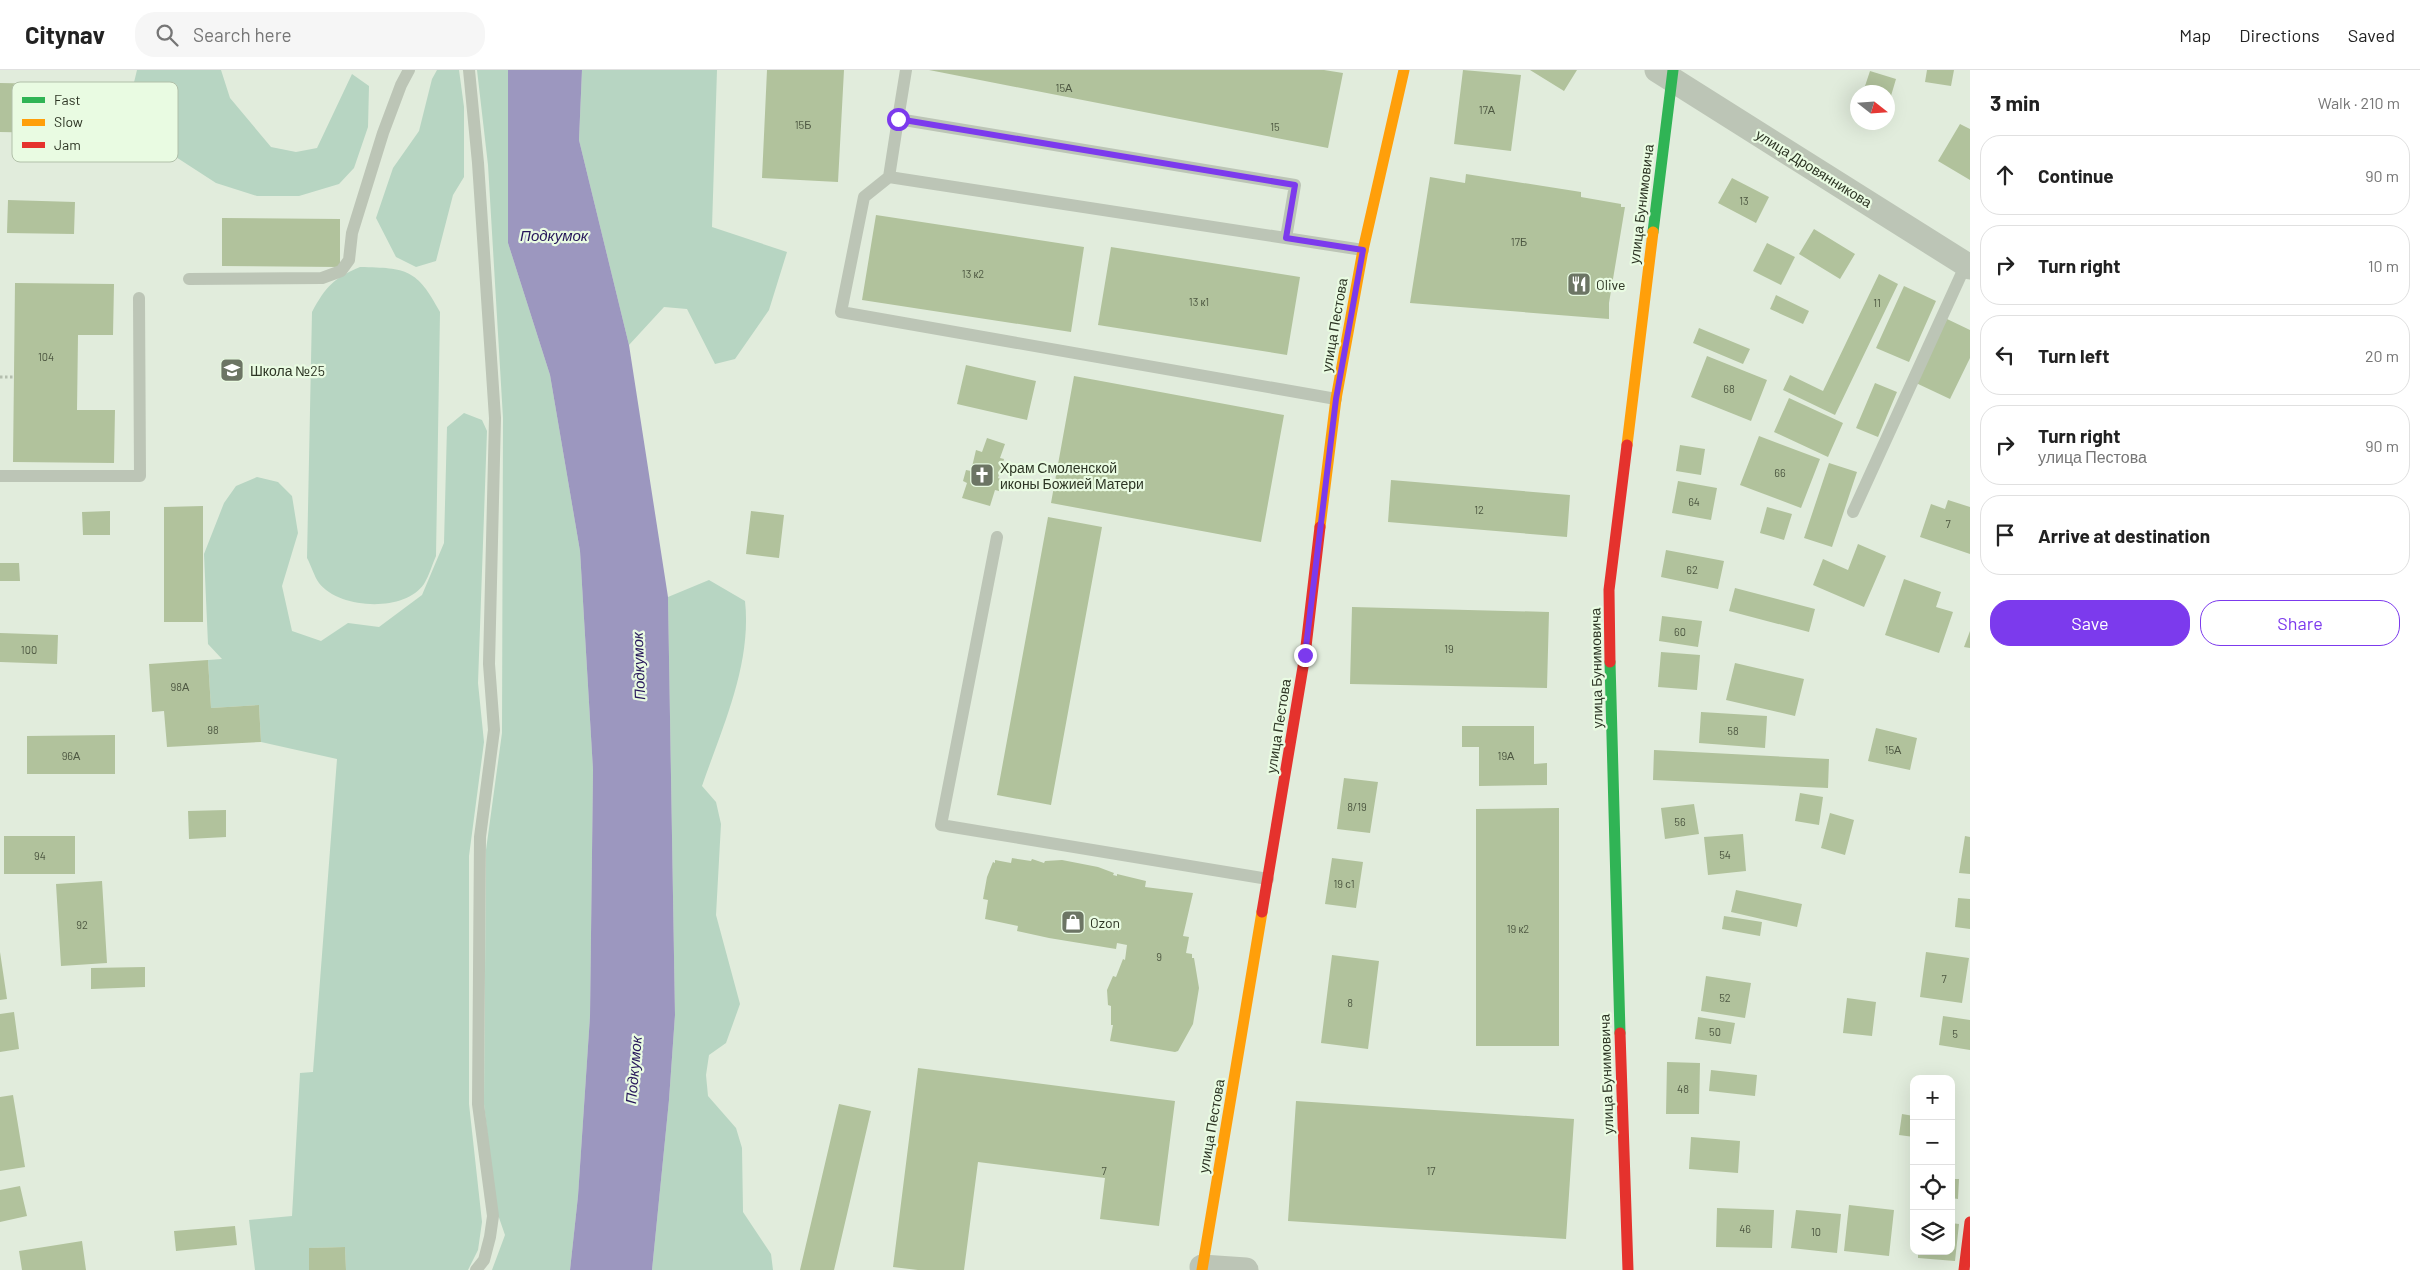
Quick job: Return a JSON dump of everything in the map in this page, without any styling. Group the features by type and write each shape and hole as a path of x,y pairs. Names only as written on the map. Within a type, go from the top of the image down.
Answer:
{"street":[{"name":"улица Пестова","path":"1202,1268 1305,655 1336,399 1363,250 1404,70"},
{"name":"улица Дровянникова","path":"1667,73 1968,266"},
{"name":"улица Бунимовича","path":"1628,1270 1616,935 1609,590 1667,73"},
{"path":"1964,1270 1970,1222"},
{"path":"1202,1268 1246,1270"}],"lane":[{"path":"189,279 322,278 341,271 349,260 352,233 383,133 409,70"},
{"path":"468,70 478,163 495,418 489,664 494,730 480,838 478,1104 492,1216 490,1237 484,1260 476,1270"},
{"path":"906,70 889,177 864,197 841,312 1336,399"},
{"path":"898,119 1295,185 1286,238"},
{"path":"889,177 1363,250"},
{"path":"1854,512 1968,266"},
{"path":"0,476 140,476 139,298"},
{"path":"997,537 941,825 1268,879"}],"path":[{"path":"0,378 14,377"}],"green space":[{"path":"137,70 221,70 230,98 271,147 296,152 317,148 352,74 369,86 368,127 354,168 339,184 299,196 257,196 216,183 178,158 178,82 134,82"},
{"path":"437,70 459,70 464,107 464,177 453,195 436,261 416,267 396,257 376,218 393,168 419,131 432,79"},
{"path":"477,70 508,70 508,243 550,375 580,551 593,770 590,1016 578,1196 570,1270 492,1270 505,1235 496,1209 484,1104 486,850 502,733 503,418 488,165"},
{"path":"582,70 717,70 712,227 787,252 769,310 735,359 715,364 687,309 664,307 629,345 579,140"},
{"path":"360,267 389,268 409,274 424,287 440,312 436,556 424,584 415,593 402,600 371,604 341,598 328,592 317,580 307,558 312,312 326,289 337,279"},
{"path":"464,413 482,420 487,431 478,683 484,742 469,856 469,1104 482,1222 478,1250 468,1270 346,1270 345,1247 310,1248 309,1270 255,1270 249,1220 292,1216 300,1073 313,1072 337,759 261,742 259,705 211,708 208,660 222,659 208,644 204,554 224,503 236,486 257,477 278,482 292,496 298,533 282,586 292,631 321,641 348,623 379,627 422,595 444,543 447,427"},
{"path":"709,580 745,601 746,625 740,672 734,695 702,786 716,802 721,824 716,915 740,1004 726,1043 709,1055 706,1075 708,1096 736,1128 742,1148 743,1212 771,1254 773,1270 652,1270 669,1100 675,1015 668,597"}],"water":[{"name":"Подкумок","path":"508,70 582,70 579,140 629,345 668,597 675,1015 669,1100 652,1270 570,1270 578,1196 590,1016 593,770 580,551 550,375 508,243"}],"building":[{"path":"767,70 844,70 838,182 762,178"},
{"path":"929,70 1324,70 1343,73 1328,148"},
{"path":"1463,70 1521,75 1511,151 1454,144"},
{"path":"1530,70 1577,70 1564,91"},
{"path":"1927,70 1954,70 1951,86 1925,82"},
{"path":"1870,71 1896,79 1894,85 1865,85"},
{"path":"0,83 12,83 12,132 0,132"},
{"path":"1960,124 1970,129 1970,180 1938,161"},
{"path":"1466,174 1581,192 1581,197 1621,204 1621,207 1625,207 1609,303 1609,319 1410,303 1430,177 1465,183"},
{"path":"1732,178 1769,197 1756,223 1718,203"},
{"path":"8,200 75,202 74,234 7,233"},
{"path":"876,215 1084,247 1071,332 862,300"},
{"path":"222,218 340,219 340,267 222,266"},
{"path":"1814,229 1855,254 1840,279 1799,254"},
{"path":"1767,243 1795,257 1781,285 1753,271"},
{"path":"1111,247 1300,277 1287,355 1098,325"},
{"path":"1879,274 1898,284 1835,415 1783,390 1790,375 1823,391"},
{"path":"15,283 114,284 113,335 78,335 77,410 115,410 114,463 13,462"},
{"path":"1904,286 1936,301 1909,362 1876,348"},
{"path":"1776,295 1809,311 1803,324 1770,309"},
{"path":"1947,319 1970,330 1970,358 1950,399 1916,383"},
{"path":"1699,328 1750,349 1743,364 1693,343"},
{"path":"1707,356 1767,380 1751,421 1691,397"},
{"path":"966,365 1036,381 1027,420 957,404"},
{"path":"1074,376 1284,415 1261,542 1051,503"},
{"path":"1875,383 1897,392 1878,437 1856,428"},
{"path":"1789,398 1843,423 1828,457 1774,432"},
{"path":"1759,436 1820,459 1801,508 1740,485"},
{"name":"Храм Смоленской иконы Божией Матери","path":"987,438 1005,444 1000,458 1004,459 998,478 1003,480 999,491 995,490 990,506 962,498 967,483 963,481 966,470 971,471 976,450 982,452"},
{"path":"1680,445 1705,449 1701,475 1676,471"},
{"path":"1829,463 1857,472 1832,547 1804,538"},
{"path":"1391,480 1570,495 1567,537 1388,522"},
{"path":"1678,481 1717,488 1711,520 1672,513"},
{"path":"1948,500 1970,507 1970,554 1920,537 1931,504 1945,509"},
{"path":"203,506 203,622 164,622 164,507"},
{"path":"1767,507 1792,514 1784,540 1760,533"},
{"path":"110,511 110,535 83,535 82,512"},
{"path":"751,511 784,515 779,558 746,554"},
{"path":"1048,517 1102,527 1051,805 997,795"},
{"path":"1858,544 1886,556 1864,607 1813,585 1823,559 1848,570"},
{"path":"1666,550 1724,561 1718,589 1661,577"},
{"path":"0,563 19,563 20,581 0,581"},
{"path":"1904,579 1941,592 1936,607 1953,612 1939,653 1885,635"},
{"path":"1735,588 1815,609 1809,632 1729,611"},
{"path":"1352,607 1549,612 1547,688 1350,684"},
{"path":"1662,616 1702,621 1698,647 1659,641"},
{"path":"1970,631 1970,648 1964,647"},
{"path":"0,633 58,635 57,664 0,662"},
{"path":"1661,652 1700,655 1697,690 1658,687"},
{"path":"208,660 211,708 259,705 261,742 167,747 164,711 152,712 149,664"},
{"path":"1735,663 1804,679 1795,716 1726,700"},
{"path":"1701,712 1767,716 1765,748 1699,743"},
{"path":"1462,726 1534,726 1534,764 1547,763 1547,785 1479,786 1479,747 1462,747"},
{"path":"1876,728 1917,738 1910,770 1868,761"},
{"path":"115,735 115,774 27,774 27,736"},
{"path":"1654,750 1829,759 1828,788 1653,780"},
{"path":"1344,778 1378,782 1370,833 1337,829"},
{"path":"1800,793 1823,797 1819,825 1795,821"},
{"path":"1694,804 1699,834 1665,839 1661,808"},
{"path":"1559,808 1559,1046 1476,1046 1476,809"},
{"path":"226,810 226,837 189,839 188,811"},
{"path":"1830,813 1854,820 1845,855 1821,848"},
{"path":"1743,834 1746,871 1708,875 1704,837"},
{"path":"4,836 75,836 75,874 4,874"},
{"path":"1965,836 1970,837 1970,874 1959,873"},
{"path":"1012,858 1031,861 1032,859 1044,863 1045,861 1062,860 1098,867 1117,876 1117,874 1146,881 1145,887 1193,893 1183,936 1189,937 1186,953 1192,954 1192,958 1194,958 1199,988 1193,1024 1178,1051 1110,1041 1113,1025 1111,1025 1111,1006 1108,1005 1107,990 1113,976 1116,977 1123,959 1125,960 1127,945 1117,943 1116,949 1049,938 1017,931 1018,926 985,919 988,900 983,899 987,877 993,862 995,863 995,860 1011,863"},
{"path":"1332,858 1363,862 1356,908 1325,904"},
{"path":"102,881 107,963 61,966 56,884"},
{"path":"1736,890 1802,904 1797,927 1731,912"},
{"path":"1958,898 1970,899 1970,929 1955,927"},
{"path":"1724,916 1762,922 1760,936 1722,929"},
{"path":"0,952 7,999 0,1000"},
{"path":"1926,952 1969,958 1962,1003 1920,997"},
{"path":"1332,955 1379,961 1368,1049 1321,1043"},
{"path":"145,967 145,987 91,989 91,968"},
{"path":"1706,976 1751,983 1745,1018 1701,1011"},
{"path":"1847,998 1876,1002 1872,1036 1843,1033"},
{"path":"14,1012 19,1049 0,1052 0,1014"},
{"path":"1943,1016 1970,1020 1970,1050 1939,1045"},
{"path":"1698,1017 1735,1023 1731,1044 1695,1039"},
{"path":"1667,1062 1700,1063 1699,1114 1666,1114"},
{"path":"918,1068 1175,1101 1159,1226 1100,1219 1105,1178 978,1162 964,1270 918,1270 893,1267"},
{"path":"1711,1070 1757,1075 1755,1096 1709,1091"},
{"path":"13,1095 25,1167 0,1171 0,1097"},
{"path":"1296,1101 1574,1119 1566,1239 1288,1221"},
{"path":"839,1104 871,1111 834,1270 800,1270"},
{"path":"1902,1114 1910,1115 1910,1136 1899,1135"},
{"path":"1691,1137 1740,1141 1738,1173 1689,1169"},
{"path":"1955,1179 1959,1179 1958,1199 1955,1199"},
{"path":"20,1186 27,1216 0,1222 0,1190"},
{"path":"1849,1205 1894,1210 1889,1256 1844,1251"},
{"path":"1717,1208 1774,1210 1772,1248 1716,1247"},
{"path":"1796,1210 1841,1214 1837,1253 1791,1248"},
{"path":"1955,1224 1959,1224 1955,1261 1918,1258 1918,1255 1955,1255"},
{"path":"235,1226 237,1245 176,1251 174,1231"},
{"path":"82,1241 86,1270 22,1270 19,1251"},
{"path":"345,1247 346,1270 309,1270 309,1248"}],"traffic: fast":[{"path":"1653,232 1673,70"},
{"path":"1610,662 1620,1033"}],"traffic: slow":[{"path":"1320,527 1336,399 1363,250 1404,70"},
{"path":"1627,445 1653,232"},
{"path":"1202,1270 1262,912"}],"traffic: jam":[{"path":"1610,662 1609,590 1627,445"},
{"path":"1262,912 1305,655 1320,527"},
{"path":"1620,1033 1628,1270"},
{"path":"1964,1270 1970,1222"}],"place":[{"name":"Olive","path":"1579,284"},
{"name":"Школа №25","path":"232,370"},
{"name":"Храм Смоленской иконы Божией Матери","path":"982,475"},
{"name":"Ozon","path":"1073,922"}],"route":[{"path":"898,119 1295,185 1286,238 1363,250 1336,399 1305,655"}]}
